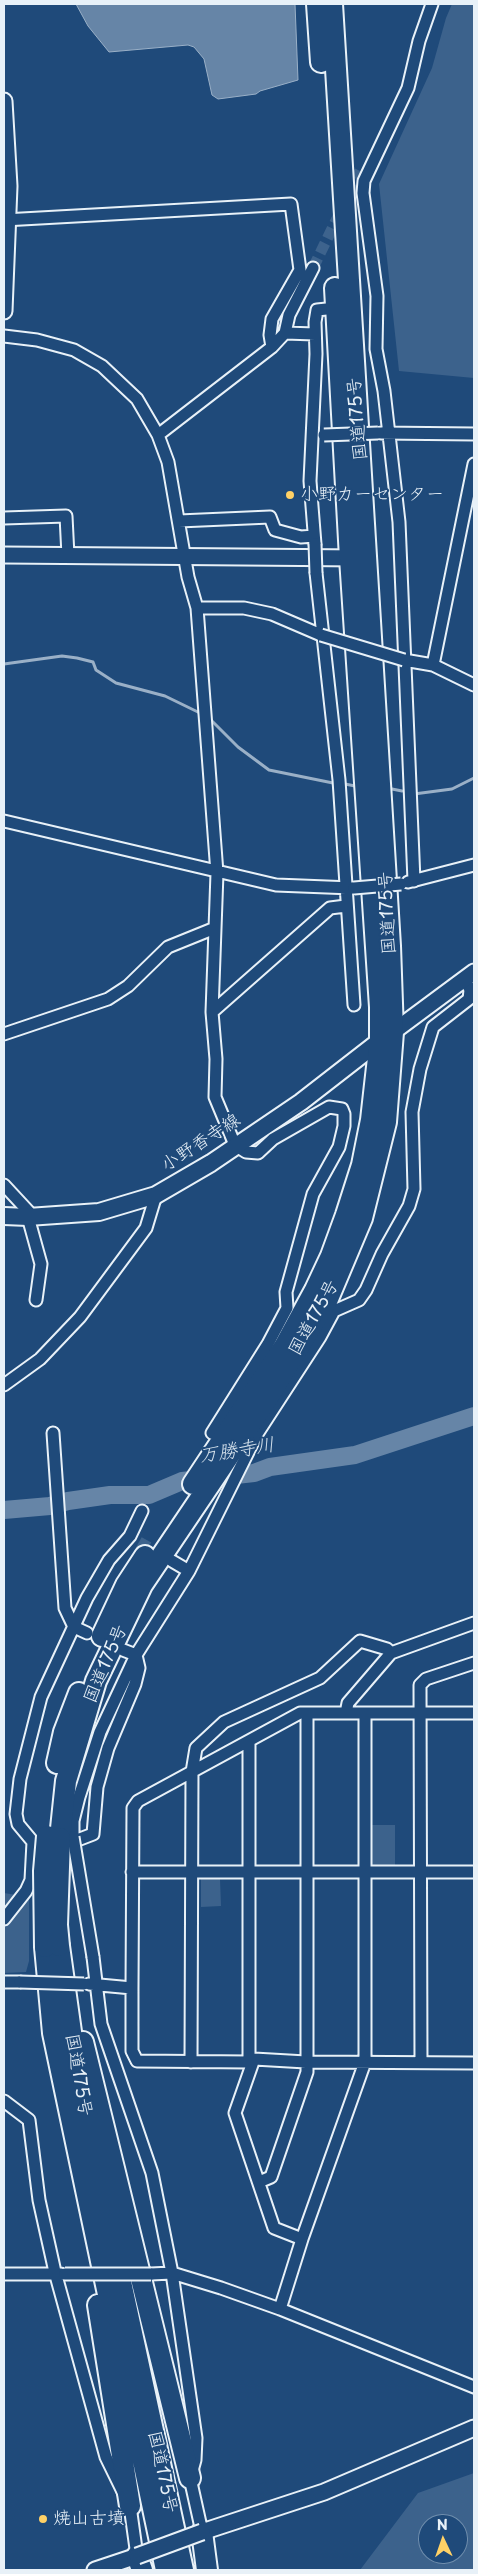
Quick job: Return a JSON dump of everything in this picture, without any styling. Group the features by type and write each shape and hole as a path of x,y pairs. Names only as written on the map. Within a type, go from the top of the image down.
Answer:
{"highway":[{"name":"国道175号","path":"166,2570 53,2033 49,2000 52,1947 44,1871 53,1838 53,1780 64,1732 85,1676 126,1585 266,1401 362,1218 386,1122 389,926 336,308 317,4"},
{"name":"国道175号","path":"332,4 344,211 358,558"},
{"name":"国道175号","path":"52,1947 61,1968 78,2082 183,2570"},
{"path":"61,1968 106,2129 143,2293 190,2478"},
{"path":"49,2000 47,2042 98,2302 130,2506"},
{"path":"202,2532 207,2570"}],"main road":[{"name":"小野香寺線","path":"4,1216 28,1217 99,1212 156,1196 211,1163 301,1102 387,1036"}],"street":[{"path":"414,881 399,522 383,433 384,391 376,349 377,296 364,209 364,181 408,88 419,41 432,4"},
{"path":"360,171 391,111 408,88"},
{"path":"4,101 6,219 4,311"},
{"path":"6,219 291,204 300,270 272,319 270,335 272,347"},
{"path":"344,211 364,209"},
{"path":"158,435 272,347 285,333 288,315 313,268"},
{"path":"336,308 317,310 318,435 310,482 321,634 339,780 349,888 346,906 354,1005"},
{"path":"285,333 316,334"},
{"path":"4,336 36,340 74,350 102,366 137,400 158,435 168,462 188,577 197,608 217,873 212,1012 216,1059 215,1097 235,1145 246,1152 258,1153 274,1139 329,1107 342,1109 344,1114 344,1126 339,1147 313,1194 286,1292 287,1308 268,1344 212,1433"},
{"path":"318,435 383,433 474,434"},
{"path":"433,665 474,464"},
{"path":"4,518 66,516 68,556"},
{"path":"179,521 270,517 275,530 314,540"},
{"path":"4,555 358,558"},
{"path":"197,608 244,608 272,614 321,634 404,660 433,665 474,685"},
{"path":"4,821 217,873 276,885 349,888 401,884 474,866"},
{"path":"212,1012 330,908 346,906"},
{"path":"4,1034 108,999 128,986 168,948 215,928"},
{"path":"387,1036 470,976"},
{"path":"4,1919 26,1891 53,1838 73,1821 100,1732 136,1655 189,1571 226,1493 257,1434 320,1337 334,1311 359,1300 366,1290 382,1254 409,1206 414,1188 412,1112 420,1069 434,1027 469,999 470,976"},
{"path":"4,1185 28,1212 42,1264 36,1300"},
{"path":"4,1385 40,1358 80,1317 146,1228 156,1196"},
{"path":"53,1433 65,1608 74,1627 86,1633"},
{"path":"136,1655 139,1668 136,1684 114,1730 106,1756 98,1787 93,1834 69,1844 18,1824 20,1779 41,1698 87,1598 109,1560 135,1539 142,1511"},
{"path":"172,1561 189,1571"},
{"path":"346,1713 348,1703 391,1653 474,1623"},
{"path":"192,2062 192,1772 196,1748 224,1722 320,1678 360,1641 387,1649 391,1653"},
{"path":"123,1650 136,1655"},
{"path":"421,2062 422,1713 420,1685 426,1679 474,1663"},
{"path":"474,1713 300,1713 138,1801 133,1808 132,1872 132,2050 137,2061 252,2060 474,2063"},
{"path":"259,2182 271,2177 307,2072 307,1713"},
{"path":"280,2309 302,2238 365,2062 365,1713"},
{"path":"249,1740 252,2060 236,2113 274,2228 302,2238"},
{"path":"53,1838 93,1957 90,1984 101,2024 152,2173 172,2273 196,2438 195,2460 190,2478 202,2532"},
{"path":"132,1872 474,1872"},
{"path":"4,1982 90,1984 132,1988"},
{"path":"4,2101 29,2120 39,2200 60,2273 106,2458 130,2506 139,2563"},
{"path":"4,2274 172,2273 280,2309 474,2387"},
{"path":"95,2570 139,2563 202,2532 324,2492 474,2428"}],"shaded area":[{"path":"76,4 295,4 298,80 260,91 256,94 218,99 212,95 204,59 194,47 188,45 109,52 88,26"},
{"path":"452,4 474,4 474,378 399,371 379,184 432,68 446,18"},
{"path":"371,1825 395,1825 395,1869 371,1869"},
{"path":"201,1879 220,1879 221,1906 201,1907"},
{"path":"4,1893 29,1897 29,1961 26,1972 4,1973"},
{"path":"474,2473 474,2570 360,2570 418,2493"}],"waterway":[{"path":"4,664 62,656 93,662 96,670 116,683 165,696 202,714"},
{"path":"208,717 238,747 269,770 333,783"},
{"path":"414,794 452,789 474,778"},
{"path":"345,784 355,786"},
{"path":"392,789 402,791"},
{"name":"万勝寺川","path":"4,1510 50,1506 68,1501 110,1495 149,1495 182,1481 254,1473 270,1467 355,1455 474,1416"}],"tunnel":[{"path":"313,268 360,171"},
{"path":"139,1542 166,1557"}],"place":[{"name":"小野カーセンター","path":"290,495"},
{"name":"焼山古墳","path":"43,2519"}]}
